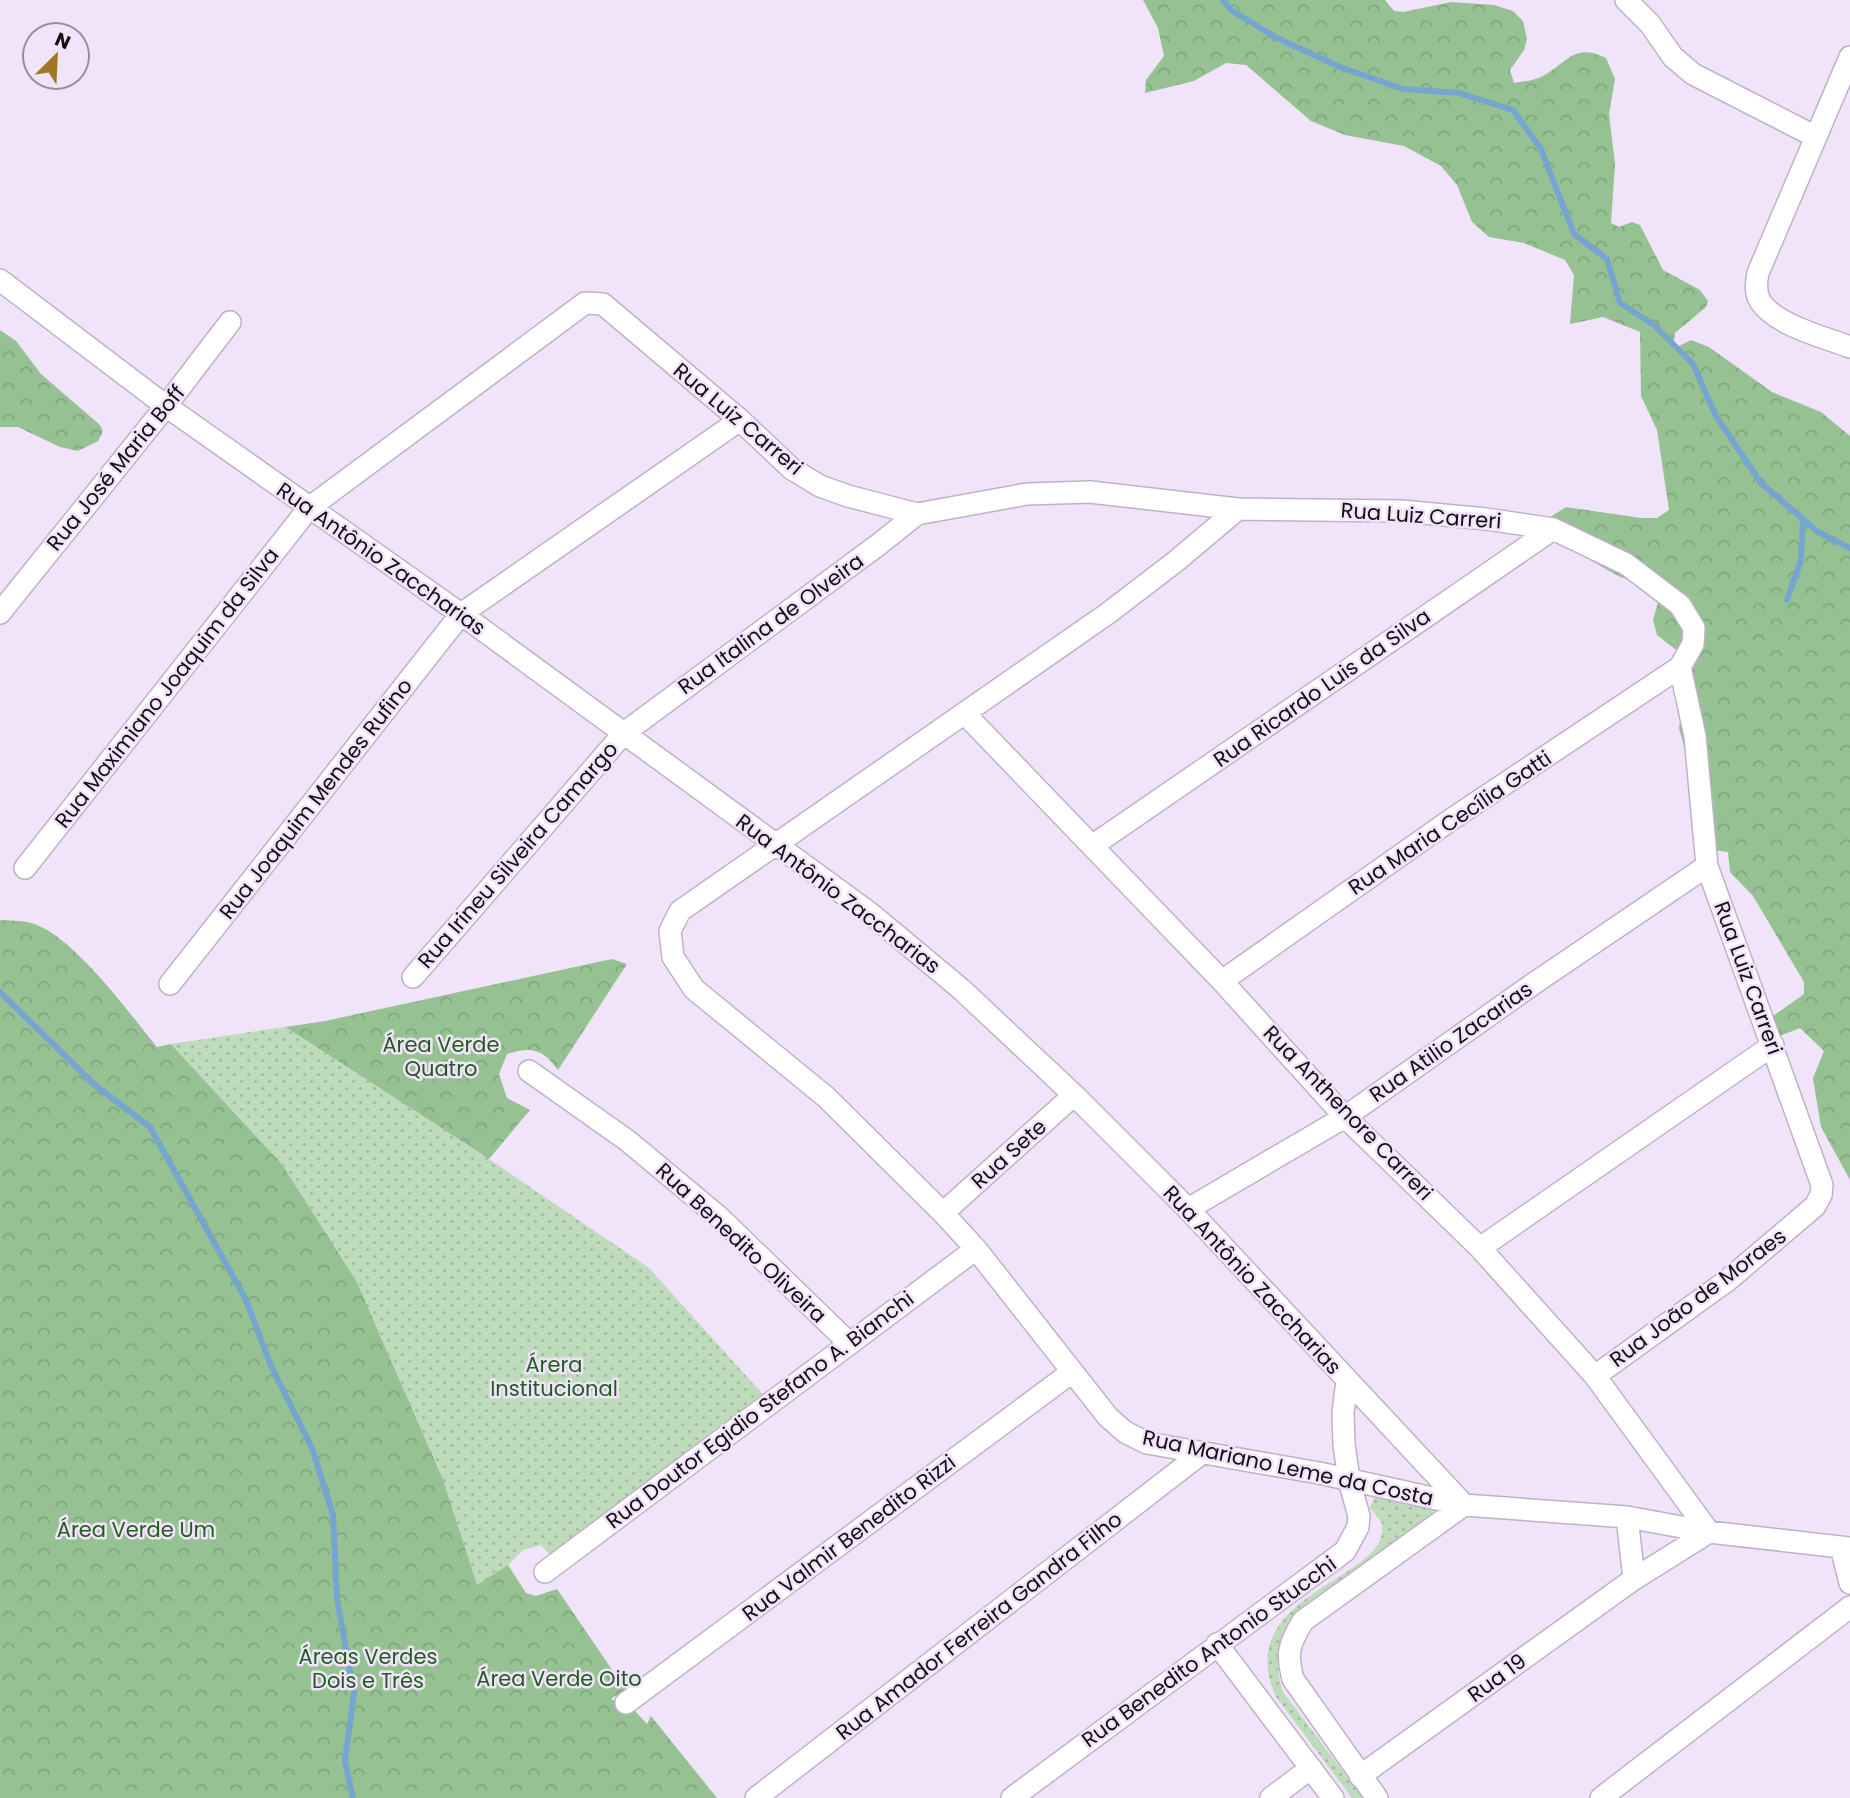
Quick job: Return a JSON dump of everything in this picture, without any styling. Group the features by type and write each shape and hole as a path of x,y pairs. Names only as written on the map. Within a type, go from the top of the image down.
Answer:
{"street":[{"path":"1626,0 1650,24 1673,57 1693,74 1816,137"},
{"path":"1850,57 1758,273 1756,287 1759,300 1777,317 1850,347"},
{"name":"Rua Antônio Zaccharias","path":"0,280 166,405 461,614 871,914 961,989 1074,1095 1188,1209 1464,1505"},
{"name":"Rua Luiz Carreri","path":"579,306 592,302 603,304 740,420 792,468 820,486 848,496 917,513 1027,494 1090,492 1238,509 1402,511 1553,529 1626,564 1680,605 1694,628 1693,644 1680,667 1695,736 1707,866 1822,1185"},
{"name":"Rua Maximiano Joaquim da Silva","path":"25,869 309,508 579,306"},
{"name":"Rua José Maria Boff","path":"0,613 230,322"},
{"name":"Rua Joaquim Mendes Rufino","path":"170,984 461,614 740,420"},
{"path":"776,845 1107,614 1238,509"},
{"name":"Rua Italina de Olveira","path":"624,733 878,545 917,513"},
{"name":"Rua Ricardo Luis da Silva","path":"1092,846 1553,529"},
{"name":"Rua Maria Cecília Gatti","path":"1222,981 1452,819 1680,667"},
{"name":"Rua Anthenore Carreri","path":"965,714 1222,981 1345,1116 1480,1248 1595,1376 1709,1532"},
{"name":"Rua Irineu Silveira Camargo","path":"413,977 624,733"},
{"name":"Rua Mariano Leme da Costa","path":"776,845 680,911 670,931 673,957 694,989 826,1097 943,1213 976,1249 1108,1417 1125,1432 1147,1443 1349,1480 1464,1505"},
{"name":"Rua Atilio Zacarias","path":"1188,1209 1345,1116 1707,866"},
{"path":"1480,1248 1773,1045"},
{"name":"Rua Benedito Oliveira","path":"529,1071 628,1140 719,1217 849,1343"},
{"name":"Rua Sete","path":"943,1213 1074,1095"},
{"name":"Rua João de Moraes","path":"1595,1376 1728,1280 1815,1206 1821,1195 1822,1185"},
{"name":"Rua Doutor Egidio Stefano A. Bianchi","path":"545,1572 976,1249"},
{"name":"Rua Valmir Benedito Rizzi","path":"626,1703 1072,1372"},
{"name":"Rua Benedito Antonio Stucchi","path":"1012,1798 1345,1551 1358,1527 1359,1516 1349,1480 1344,1444 1343,1413 1347,1381"},
{"name":"Rua Amador Ferreira Gandra Filho","path":"756,1798 1202,1453"},
{"path":"1377,1798 1293,1679 1287,1659 1292,1639 1303,1621 1464,1505 1626,1517 1709,1532 1845,1547 1850,1583"},
{"path":"1626,1517 1634,1580"},
{"name":"Rua 19","path":"1360,1776 1634,1580 1709,1532"},
{"path":"1601,1798 1850,1607"},
{"path":"1217,1644 1333,1798"},
{"path":"1271,1798 1311,1768"}],"green space":[{"path":"1143,0 1385,0 1394,11 1403,12 1451,2 1494,5 1513,11 1523,21 1527,39 1524,50 1510,70 1514,83 1538,78 1578,53 1586,52 1606,58 1615,79 1609,114 1615,164 1611,223 1619,227 1632,222 1640,225 1663,270 1700,290 1708,301 1706,307 1675,333 1673,349 1691,340 1709,347 1772,392 1821,412 1850,436 1850,1180 1821,1127 1813,1078 1824,1051 1800,1028 1772,1039 1764,1034 1773,1016 1804,994 1804,982 1753,896 1730,872 1728,852 1704,849 1696,792 1679,728 1689,660 1657,635 1653,620 1659,599 1652,584 1620,577 1560,543 1547,530 1549,518 1566,507 1641,518 1657,518 1669,510 1657,430 1641,396 1640,332 1603,317 1570,324 1574,275 1565,260 1524,243 1489,237 1472,222 1457,185 1441,166 1404,146 1345,135 1311,121 1246,65 1226,63 1194,81 1145,93 1146,80 1164,56 1158,28"},
{"path":"0,330 16,341 41,374 100,425 103,431 98,441 78,451 60,447 18,427 0,427"},
{"path":"0,920 33,923 69,946 101,979 157,1047 171,1044 282,1164 357,1282 442,1477 526,1593 536,1596 557,1589 628,1693 611,1699 634,1710 647,1724 651,1716 717,1798 0,1798"},
{"name":"Área Verde Quatro","path":"612,959 627,964 558,1070 536,1051 523,1050 507,1054 499,1074 507,1098 530,1110 489,1159 285,1027 325,1021"},
{"name":"Árera Institucional","path":"285,1027 489,1159 649,1268 766,1398 553,1558 541,1545 523,1550 508,1565 477,1585 442,1477 357,1282 282,1164 171,1044"},
{"path":"1376,1493 1437,1501 1426,1521 1287,1629 1278,1660 1283,1692 1363,1798 1352,1798 1276,1697 1267,1662 1274,1634 1291,1612 1362,1561 1378,1545 1382,1526 1370,1508"}],"waterway":[{"path":"1223,0 1231,10 1277,38 1340,67 1403,89 1459,93 1513,110 1541,149 1574,234 1607,259 1620,303 1654,325 1693,364 1716,416 1761,483 1818,532 1850,548"},
{"path":"1787,600 1801,560 1803,519"},
{"path":"0,992 95,1085 150,1127 246,1300 271,1366 312,1448 333,1515 337,1599 354,1693 345,1761 353,1798"}],"park label":[{"name":"Área Verde Um","path":"136,1530"},
{"name":"Áreas Verdes Dois e Três","path":"368,1669"},
{"name":"Área Verde Oito","path":"559,1679"}]}
